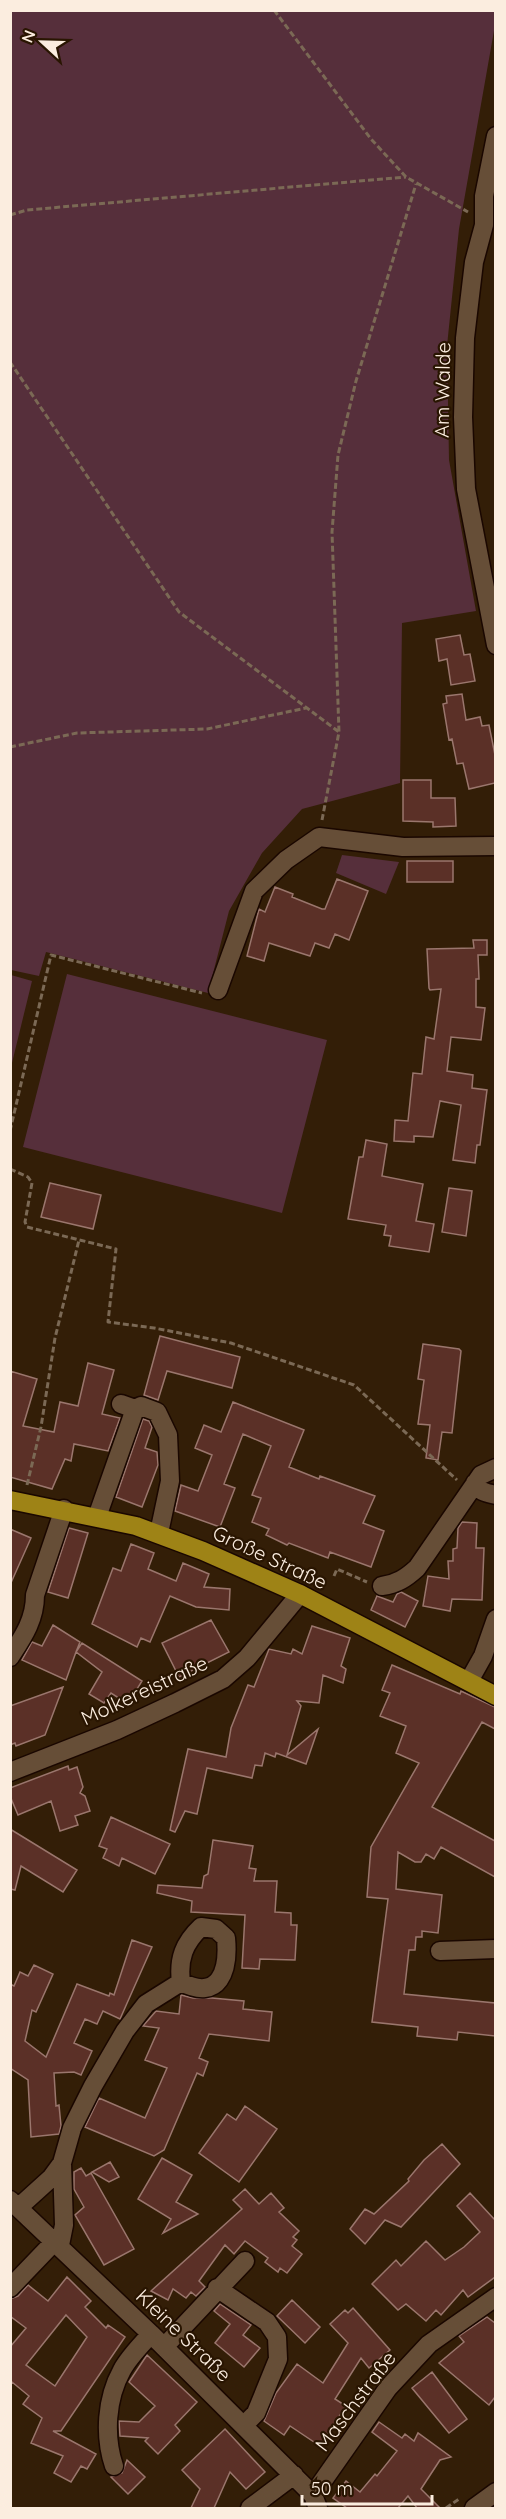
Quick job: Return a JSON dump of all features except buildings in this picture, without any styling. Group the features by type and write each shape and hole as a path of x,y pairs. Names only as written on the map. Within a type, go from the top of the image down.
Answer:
{"main road":[{"name":"Große Straße","path":"16,1501 64,1509 159,1533 300,1594 495,1696"}],"street":[{"name":"Am Walde","path":"495,136 484,196 490,226 474,262 465,338 463,452 466,489 495,645"},
{"path":"218,990 254,891 286,860 319,837 403,847 495,846"},
{"path":"97,1517 128,1407 141,1406 157,1412 168,1435 170,1481 159,1533"},
{"path":"382,1586 393,1584 417,1568 472,1488 486,1472 495,1468"},
{"path":"472,1488 495,1495"},
{"path":"10,1657 31,1622 35,1608 35,1595 64,1509"},
{"name":"Molkereistraße","path":"10,1772 117,1730 223,1679 248,1658 300,1594"},
{"path":"469,1681 483,1656 495,1621"},
{"path":"440,1951 495,1949"},
{"path":"10,2288 57,2243 64,2225 62,2163 72,2128 115,2048 146,2004 181,1982"},
{"path":"15,2203 51,2178 62,2163"},
{"name":"Kleine Straße","path":"15,2203 244,2425 294,2475 316,2502"},
{"path":"114,2466 107,2446 106,2433 117,2382 131,2357 158,2340 245,2261"},
{"path":"217,2288 267,2322 277,2337 278,2360 256,2413 244,2425"},
{"name":"Maschstraße","path":"316,2502 388,2388 429,2344 495,2298"},
{"path":"250,2508 294,2475"},
{"path":"474,2508 495,2492"}],"path":[{"path":"274,10 371,139 406,177 490,226"},
{"path":"10,215 27,210 406,177"},
{"path":"319,837 339,732 332,532 338,455 359,370 416,184"},
{"path":"10,362 180,612 339,732"},
{"path":"10,747 77,733 207,729 306,708"},
{"path":"10,1131 51,955 212,996 218,990"},
{"path":"10,1169 28,1177 32,1183 24,1222 27,1227 116,1249 108,1322 154,1328 231,1343 354,1385 472,1488"},
{"path":"16,1501 41,1427 55,1338 79,1240"},
{"path":"334,1576 337,1569 382,1586"}],"shaded area":[{"path":"11,10 495,11 495,25 459,229 447,346 449,460 476,611 402,623 400,783 302,809 262,853 229,911 208,993 46,952 39,976 11,970"},
{"path":"342,855 399,862 386,894 336,873"},
{"path":"67,974 327,1040 282,1213 23,1147"},
{"path":"10,975 32,981 11,1067"}]}
